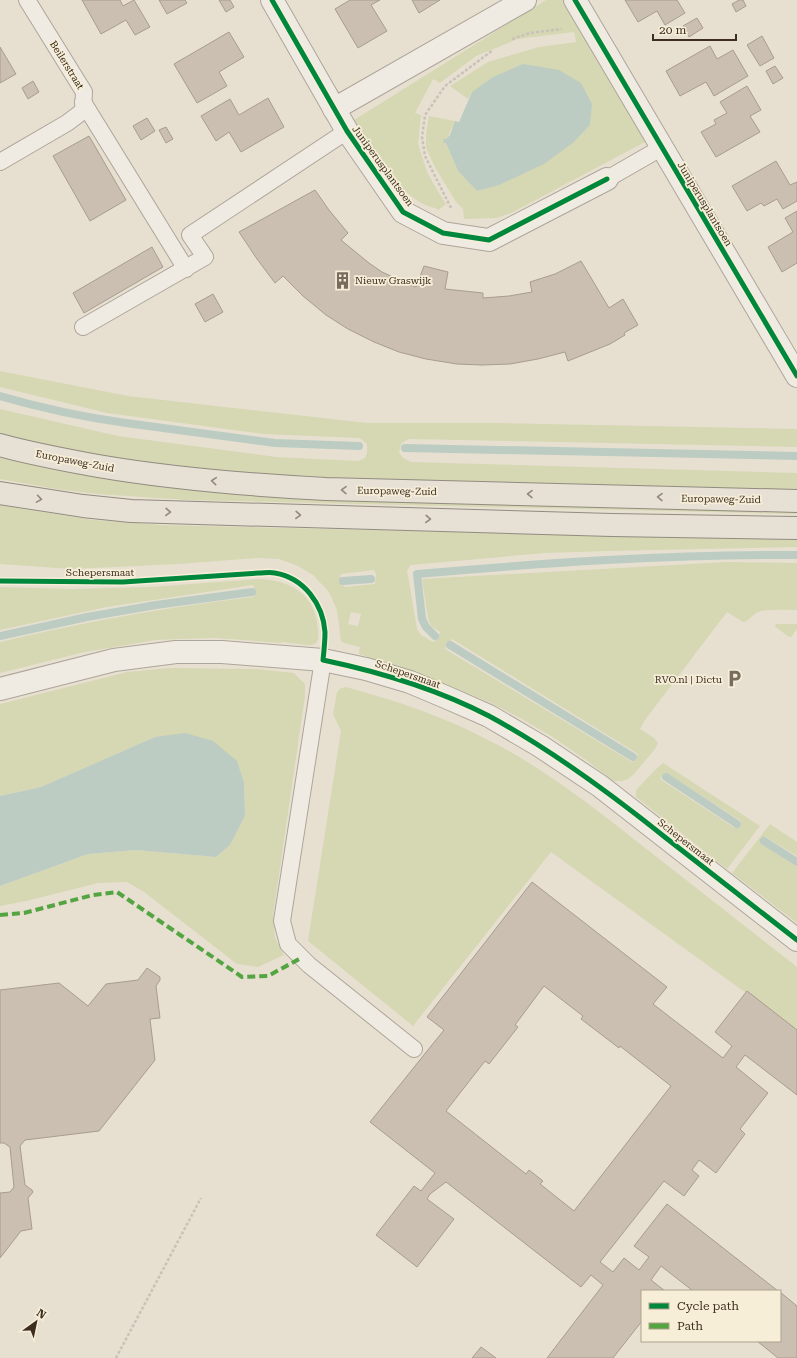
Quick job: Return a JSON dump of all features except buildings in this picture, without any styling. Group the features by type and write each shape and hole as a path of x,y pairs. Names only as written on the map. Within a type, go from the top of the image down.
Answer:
{"main road":[{"name":"Europaweg-Zuid","path":"0,445 72,461 139,473 276,486 326,489 797,500"},
{"path":"0,493 82,506 131,511 612,525 797,528"}],"street":[{"name":"Juniperusplantsoen","path":"272,0 347,131 403,212 443,233 488,240 607,179"},
{"path":"334,109 525,0"},
{"name":"Juniperusplantsoen","path":"575,0 797,376"},
{"name":"Schepersmaat","path":"0,689 114,660 176,652 222,652 323,660 366,669 410,682 489,716 534,742 600,786 797,940"}],"lane":[{"name":"Beilerstraat","path":"0,162 67,123 83,111 84,92 27,0"},
{"path":"83,102 186,269"},
{"path":"83,327 205,257 190,234 347,131"},
{"name":"Juniperusplantsoen","path":"607,179 661,148"},
{"path":"323,660 282,921 288,944 309,966 414,1049"}],"path":[{"path":"509,40 530,33 575,28 588,22"},
{"path":"443,233 452,211 425,156 422,137 426,115 444,86 496,47"},
{"path":"116,1358 201,1198"}],"green space":[{"path":"546,0 565,0 647,141 513,212 497,218 464,219 463,209 456,202 436,169 426,148 426,134 429,116 455,121 446,143 458,171 477,191 574,142 590,125 472,92 468,99 450,86 488,62 539,47 576,42 574,32 518,39 476,56 440,83 433,79 415,113 421,115 418,144 427,172 446,204 439,210 421,203 401,187 383,166 354,120"},
{"path":"0,371 128,396 367,423 497,423 797,429 797,447 408,439 401,444 399,452 403,458 411,462 797,473 797,493 377,483 156,468 0,436 0,409 118,436 276,457 358,461 365,458 367,453 367,444 360,438 264,434 107,413 0,387"},
{"path":"0,456 29,461 797,508 797,514 188,500 97,494 56,489 0,479"},
{"path":"0,505 93,520 161,525 797,540 797,547 545,553 411,565 407,570 417,629 421,635 433,642 436,640 440,632 431,626 428,618 422,579 727,562 797,563 797,610 761,611 743,622 727,612 645,720 640,729 654,738 658,743 655,749 628,779 613,781 551,736 489,702 416,673 359,654 360,647 341,641 337,610 329,592 313,575 298,566 279,559 257,558 179,564 71,569 0,564","holes":["374,570 376,574 375,584 345,587 340,581 341,574","351,612 361,614 358,626 348,624","452,639 638,754 636,760 632,762 445,649"]},
{"path":"258,579 281,582 299,591 306,598 316,617 318,641 315,644 304,645 284,642 216,638 156,640 85,652 0,673 0,642 126,616 189,605 253,597 255,591 253,585 107,607 0,630 0,587 73,589 150,587"},
{"path":"776,624 797,624 797,629 791,637 789,637 775,627"},
{"path":"169,668 257,669 294,673 305,684 305,696 273,916 275,938 284,955 258,967 237,964 144,892 127,882 98,883 0,906 0,886 88,854 136,850 216,857 230,845 245,816 244,783 155,737 41,787 0,796 0,704 127,672"},
{"path":"346,687 385,698 441,718 496,744 554,779 626,833 797,967 797,1030 551,852 413,1026 308,941 341,731 333,714 337,692 341,688"},
{"path":"663,763 760,826 727,869 636,797 636,790","holes":["665,772 741,821 741,825 733,827 660,779"]},
{"path":"770,824 797,842 797,856 767,838 763,839 762,843 797,867 797,923 732,873"}],"shaded area":[{"path":"523,64 559,70 581,83 592,104 590,125 574,142 544,164 499,185 477,191 458,171 446,143 443,143 444,139 450,135 455,121 459,122 472,92 493,77"},
{"path":"185,733 213,741 237,761 244,783 245,816 230,845 216,857 136,850 88,854 0,886 0,796 41,787 155,737"}],"waterway":[{"path":"0,396 63,412 126,423 275,443 359,446"},
{"path":"405,448 797,456"},
{"path":"435,636 426,627 422,619 417,574 607,560 702,556 797,555"},
{"path":"343,581 371,579"},
{"path":"0,636 87,617 156,605 252,592"},
{"path":"450,645 633,757"},
{"path":"666,777 737,824"},
{"path":"764,841 797,862"}],"marked path":[{"path":"0,915 24,913 93,895 117,892 242,977 268,976 301,958"}],"cycle path":[{"path":"272,0 347,131 403,212 443,233 489,240 607,179"},
{"path":"575,0 797,376"},
{"path":"0,581 123,582 269,573 275,573 295,580 310,594 316,602 320,612 325,632 323,660 408,682 469,706 512,729 558,758 602,789 797,940"}],"place":[{"name":"Nieuw Graswijk","path":"342,280"},
{"name":"RVO.nl | Dictu","path":"735,679"}]}
